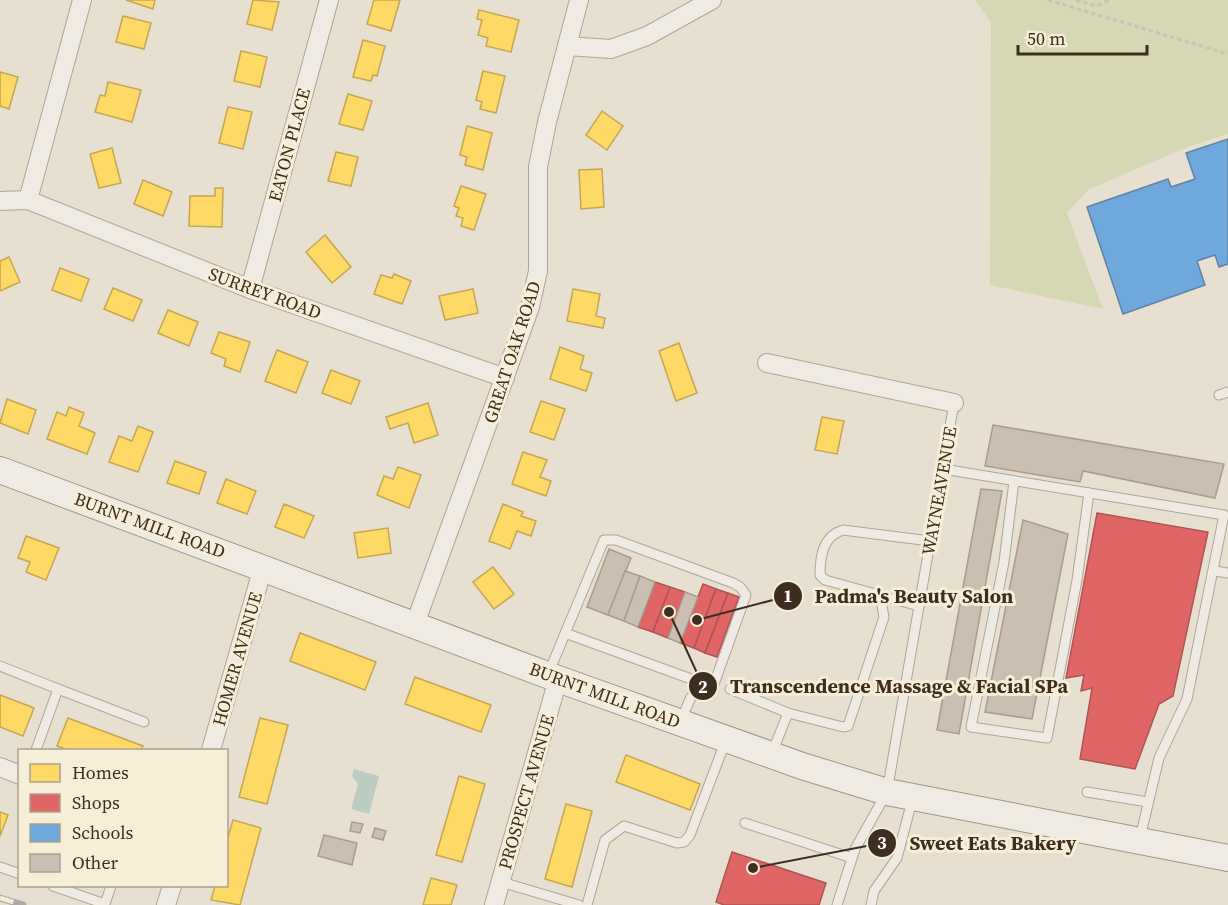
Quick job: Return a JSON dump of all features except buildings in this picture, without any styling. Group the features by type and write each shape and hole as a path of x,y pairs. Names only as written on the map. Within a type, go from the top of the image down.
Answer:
{"main road":[{"name":"BURNT MILL ROAD","path":"0,470 553,677 771,755 887,792 1228,858"}],"street":[{"path":"0,201 28,200 82,0"},
{"name":"EATON PLACE","path":"250,289 329,0"},
{"name":"GREAT OAK ROAD","path":"415,624 530,307 538,271 538,167 547,122 579,0"},
{"path":"567,46 611,49 647,36 712,0"},
{"name":"SURREY ROAD","path":"28,200 250,289 505,378"},
{"path":"767,363 954,403"},
{"name":"HOMER AVENUE","path":"211,749 263,567"},
{"name":"PROSPECT AVENUE","path":"494,905 553,677"},
{"path":"0,767 18,774"},
{"path":"166,905 171,887"}],"lane":[{"name":"WAYNEAVENUE","path":"837,905 852,858 887,792 954,403"},
{"path":"942,469 1226,515 1187,699 1159,758 1139,840"},
{"path":"1014,481 1004,562 971,727 1047,738 1077,580 1089,493"},
{"path":"919,606 825,580 820,575 820,564 826,540 833,533 843,531 930,541"},
{"path":"553,677 565,633 604,540 627,544 733,583 740,587 746,595 712,687 691,697 680,722"},
{"path":"1215,571 1228,573"},
{"path":"730,689 788,713 843,728 848,726 884,617 880,595"},
{"path":"565,633 712,687"},
{"path":"0,666 144,722"},
{"path":"36,749 58,689"},
{"path":"771,755 788,713"},
{"path":"587,905 605,840 614,831 624,826 677,843 684,842 690,835 707,798 726,739"},
{"path":"1087,792 1148,802"},
{"path":"871,905 874,891 897,858 913,797"},
{"path":"745,823 852,858"},
{"path":"0,867 18,873"},
{"path":"501,882 579,905"},
{"path":"58,887 105,904 110,887"}],"path":[{"path":"1048,0 1228,54"},
{"path":"1076,0 1096,6 1110,0"}],"green space":[{"path":"975,0 1228,0 1228,134 1185,148 1088,190 1067,213 1103,309 990,285 991,23"}],"shaded area":[{"path":"354,769 379,776 369,814 351,809 358,784 352,776"}],"railway":[{"path":"0,898 23,905"}],"place":[{"name":"Transcendence Massage & Facial SPa","path":"669,612"},
{"name":"Padma's Beauty Salon","path":"697,620"},
{"name":"Sweet Eats Bakery","path":"753,868"}]}
